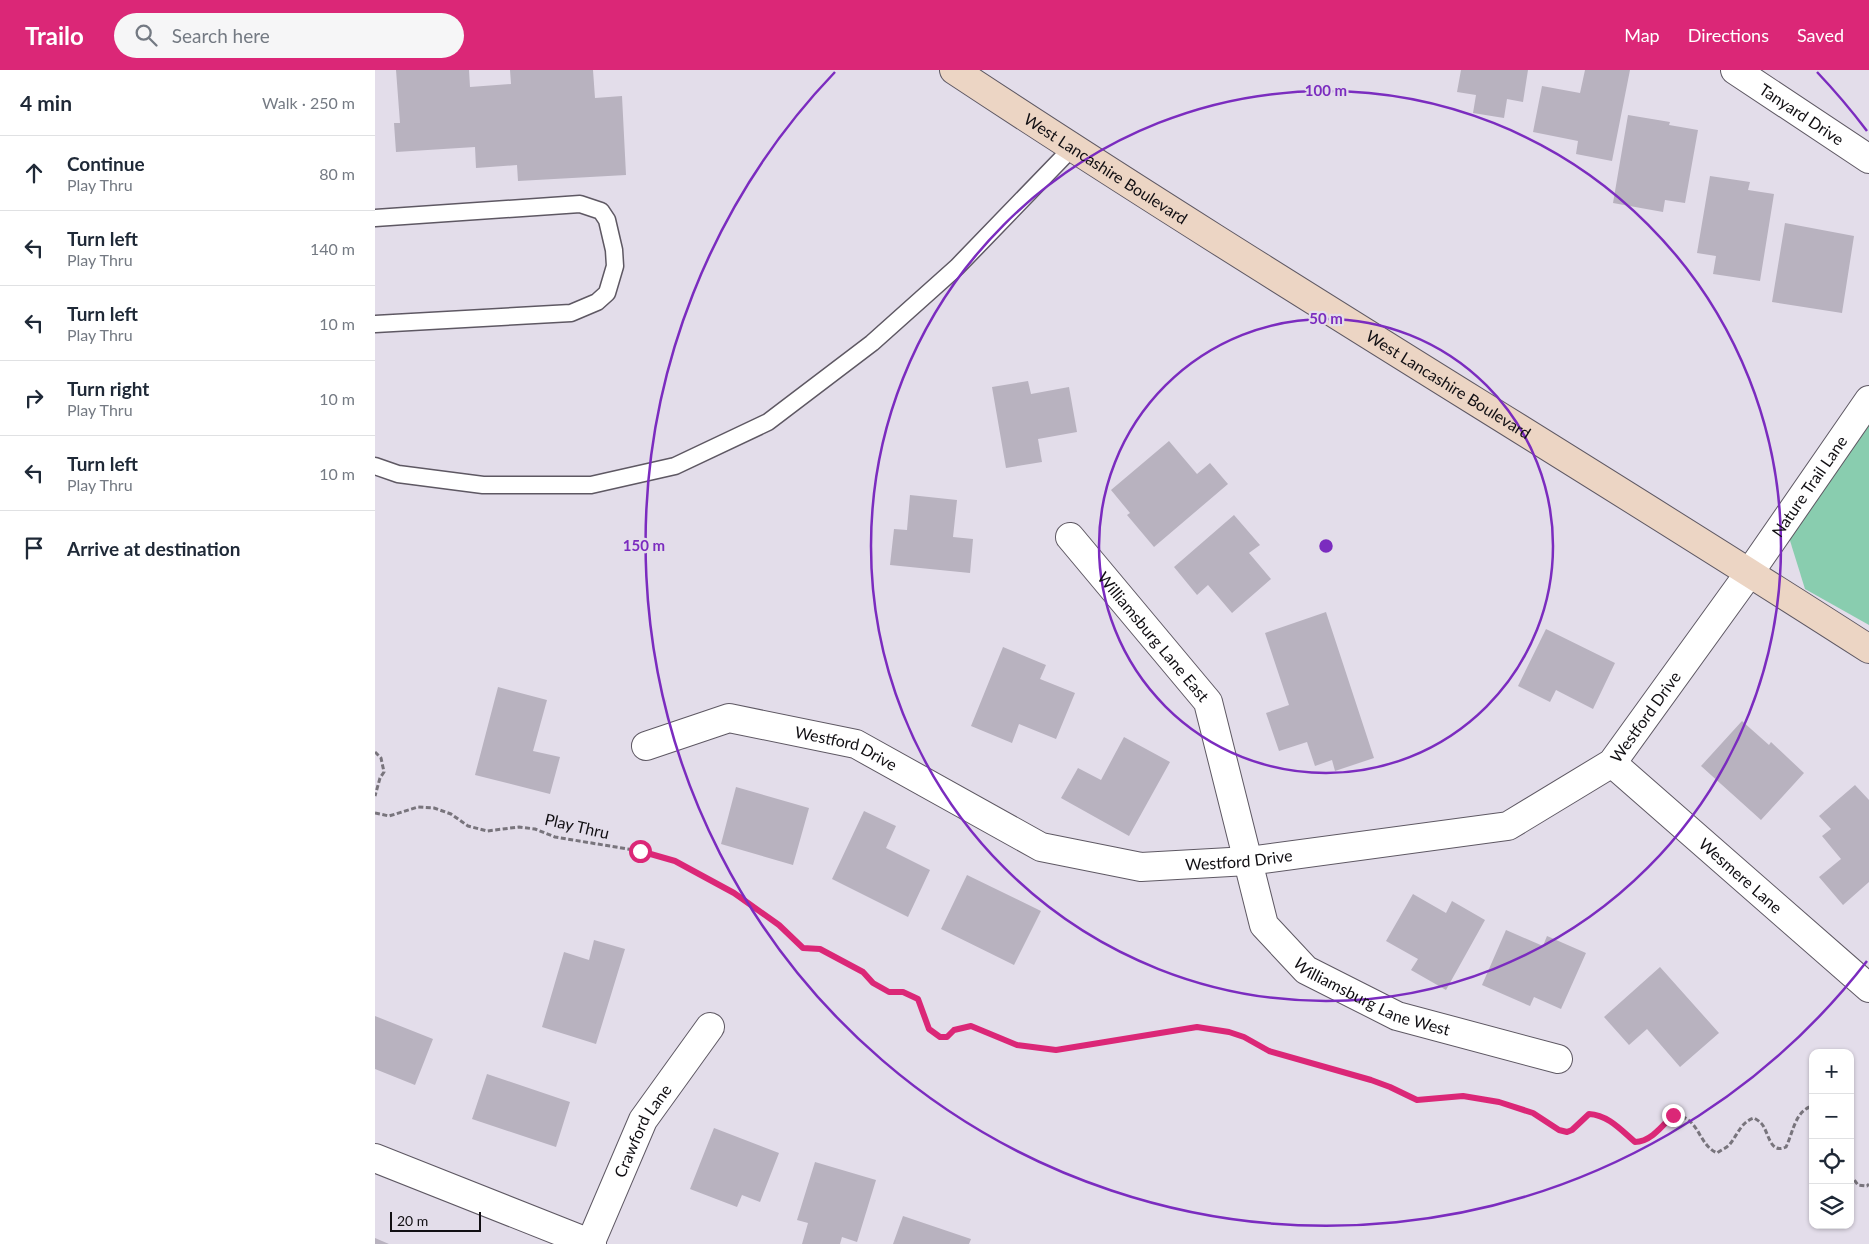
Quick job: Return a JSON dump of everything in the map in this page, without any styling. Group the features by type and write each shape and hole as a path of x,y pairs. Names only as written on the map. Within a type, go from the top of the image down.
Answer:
{"main road":[{"name":"West Lancashire Boulevard","path":"954,70 1072,148 1750,572 1869,649"}],"street":[{"name":"Tanyard Drive","path":"1735,70 1869,159"},
{"name":"Nature Trail Lane","path":"1750,572 1869,400"},
{"name":"Williamsburg Lane East","path":"1070,537 1208,702 1248,861"},
{"name":"Westford Drive","path":"646,746 729,718 856,744 1041,847 1141,867 1248,861 1508,826 1612,763 1750,572"},
{"name":"Wesmere Lane","path":"1612,763 1869,988"},
{"name":"Williamsburg Lane West","path":"1248,861 1264,925 1306,970 1397,1016 1558,1059"},
{"name":"Crawford Lane","path":"591,1244 643,1120 710,1026"},
{"path":"375,1158 591,1244"}],"lane":[{"path":"375,466 399,474 483,485 591,485 675,466 768,422 871,343 957,267 1072,148"},
{"path":"375,218 580,204 601,212 607,220 614,250 615,266 607,293 597,302 571,313 375,324"}],"path":[{"path":"375,752 381,758 385,772 380,778 375,796"},
{"name":"Play Thru","path":"375,813 389,816 417,806 434,808 451,814 468,826 487,831 519,827 535,829 555,837 640,851 675,861 734,893 779,925 803,948 820,949 863,972 873,983 889,992 903,992 918,999 929,1029 940,1037 947,1037 954,1030 971,1026 1017,1045 1056,1050 1197,1027 1229,1032 1244,1037 1269,1051 1371,1080 1417,1100 1463,1096 1499,1102 1533,1113 1559,1130 1567,1132 1572,1130 1589,1114 1596,1114 1606,1117 1635,1142 1641,1142 1650,1137 1673,1115 1681,1116 1692,1123 1710,1150 1717,1153 1729,1145 1739,1129 1748,1120 1754,1118 1761,1123 1776,1149 1786,1147 1794,1124 1802,1111 1809,1108"},
{"path":"1854,1180 1858,1185 1867,1186 1869,1184"}],"green space":[{"path":"1869,408 1869,625 1805,589 1787,531"}],"building":[{"path":"396,70 469,70 470,87 511,84 510,70 593,70 595,98 622,96 626,175 518,181 517,165 476,168 475,147 396,152 394,123 400,123"},
{"path":"1461,70 1528,70 1523,102 1507,99 1504,118 1473,113 1476,95 1457,92"},
{"path":"1585,70 1630,70 1612,161 1576,154 1578,141 1533,132 1542,86 1580,93"},
{"path":"1628,115 1670,122 1669,125 1698,130 1685,203 1665,200 1663,212 1613,203"},
{"path":"1710,176 1750,182 1748,190 1774,194 1760,281 1713,274 1716,256 1697,253"},
{"path":"1785,223 1854,236 1842,313 1772,302"},
{"path":"1028,381 1031,394 1069,387 1077,432 1038,439 1042,462 1006,468 992,387"},
{"path":"1169,441 1197,474 1210,463 1228,484 1154,547 1127,515 1130,513 1111,490"},
{"path":"910,495 957,500 953,537 973,539 970,573 890,565 894,529 907,530"},
{"path":"1234,515 1260,545 1249,553 1271,579 1232,613 1208,585 1197,595 1174,567"},
{"path":"1326,612 1374,758 1335,771 1332,760 1315,766 1307,742 1279,751 1266,713 1289,705 1265,633"},
{"path":"1546,629 1615,663 1593,709 1556,690 1550,702 1518,686"},
{"path":"1003,647 1046,665 1040,679 1075,693 1056,739 1019,724 1012,743 971,726"},
{"path":"498,687 547,700 533,751 560,757 550,794 475,775"},
{"path":"1742,721 1769,745 1771,742 1804,773 1761,820 1701,766"},
{"path":"1124,737 1170,762 1129,836 1061,798 1078,768 1101,780"},
{"path":"1855,785 1869,800 1869,882 1843,905 1819,877 1841,859 1822,836 1831,829 1819,816"},
{"path":"736,787 809,808 793,865 721,844"},
{"path":"864,811 896,826 886,848 930,870 908,917 832,879"},
{"path":"967,875 1041,911 1014,965 941,929"},
{"path":"1413,894 1446,913 1452,901 1485,920 1446,990 1411,970 1418,959 1386,941"},
{"path":"1506,930 1543,946 1547,936 1586,953 1561,1009 1534,997 1530,1006 1482,985"},
{"path":"594,940 625,949 596,1044 542,1027 564,952 589,960"},
{"path":"1660,967 1719,1033 1680,1067 1647,1029 1629,1045 1604,1017"},
{"path":"375,1016 433,1039 415,1085 375,1069"},
{"path":"487,1074 570,1102 556,1147 472,1119"},
{"path":"714,1128 779,1153 760,1202 742,1195 737,1207 690,1189"},
{"path":"815,1162 876,1180 857,1242 842,1237 840,1244 802,1244 808,1223 797,1220"},
{"path":"903,1216 971,1239 969,1244 893,1244"},
{"path":"375,1238 389,1244 375,1244"}],"route":[{"path":"640,851 675,861 734,893 779,925 803,948 820,949 863,972 873,983 889,992 903,992 918,999 929,1029 940,1037 947,1037 954,1030 971,1026 1017,1045 1056,1050 1197,1027 1229,1032 1244,1037 1269,1051 1371,1080 1417,1100 1463,1096 1499,1102 1533,1113 1559,1130 1567,1132 1572,1130 1589,1114 1596,1114 1606,1117 1635,1142 1641,1142 1650,1137 1673,1115"}]}
